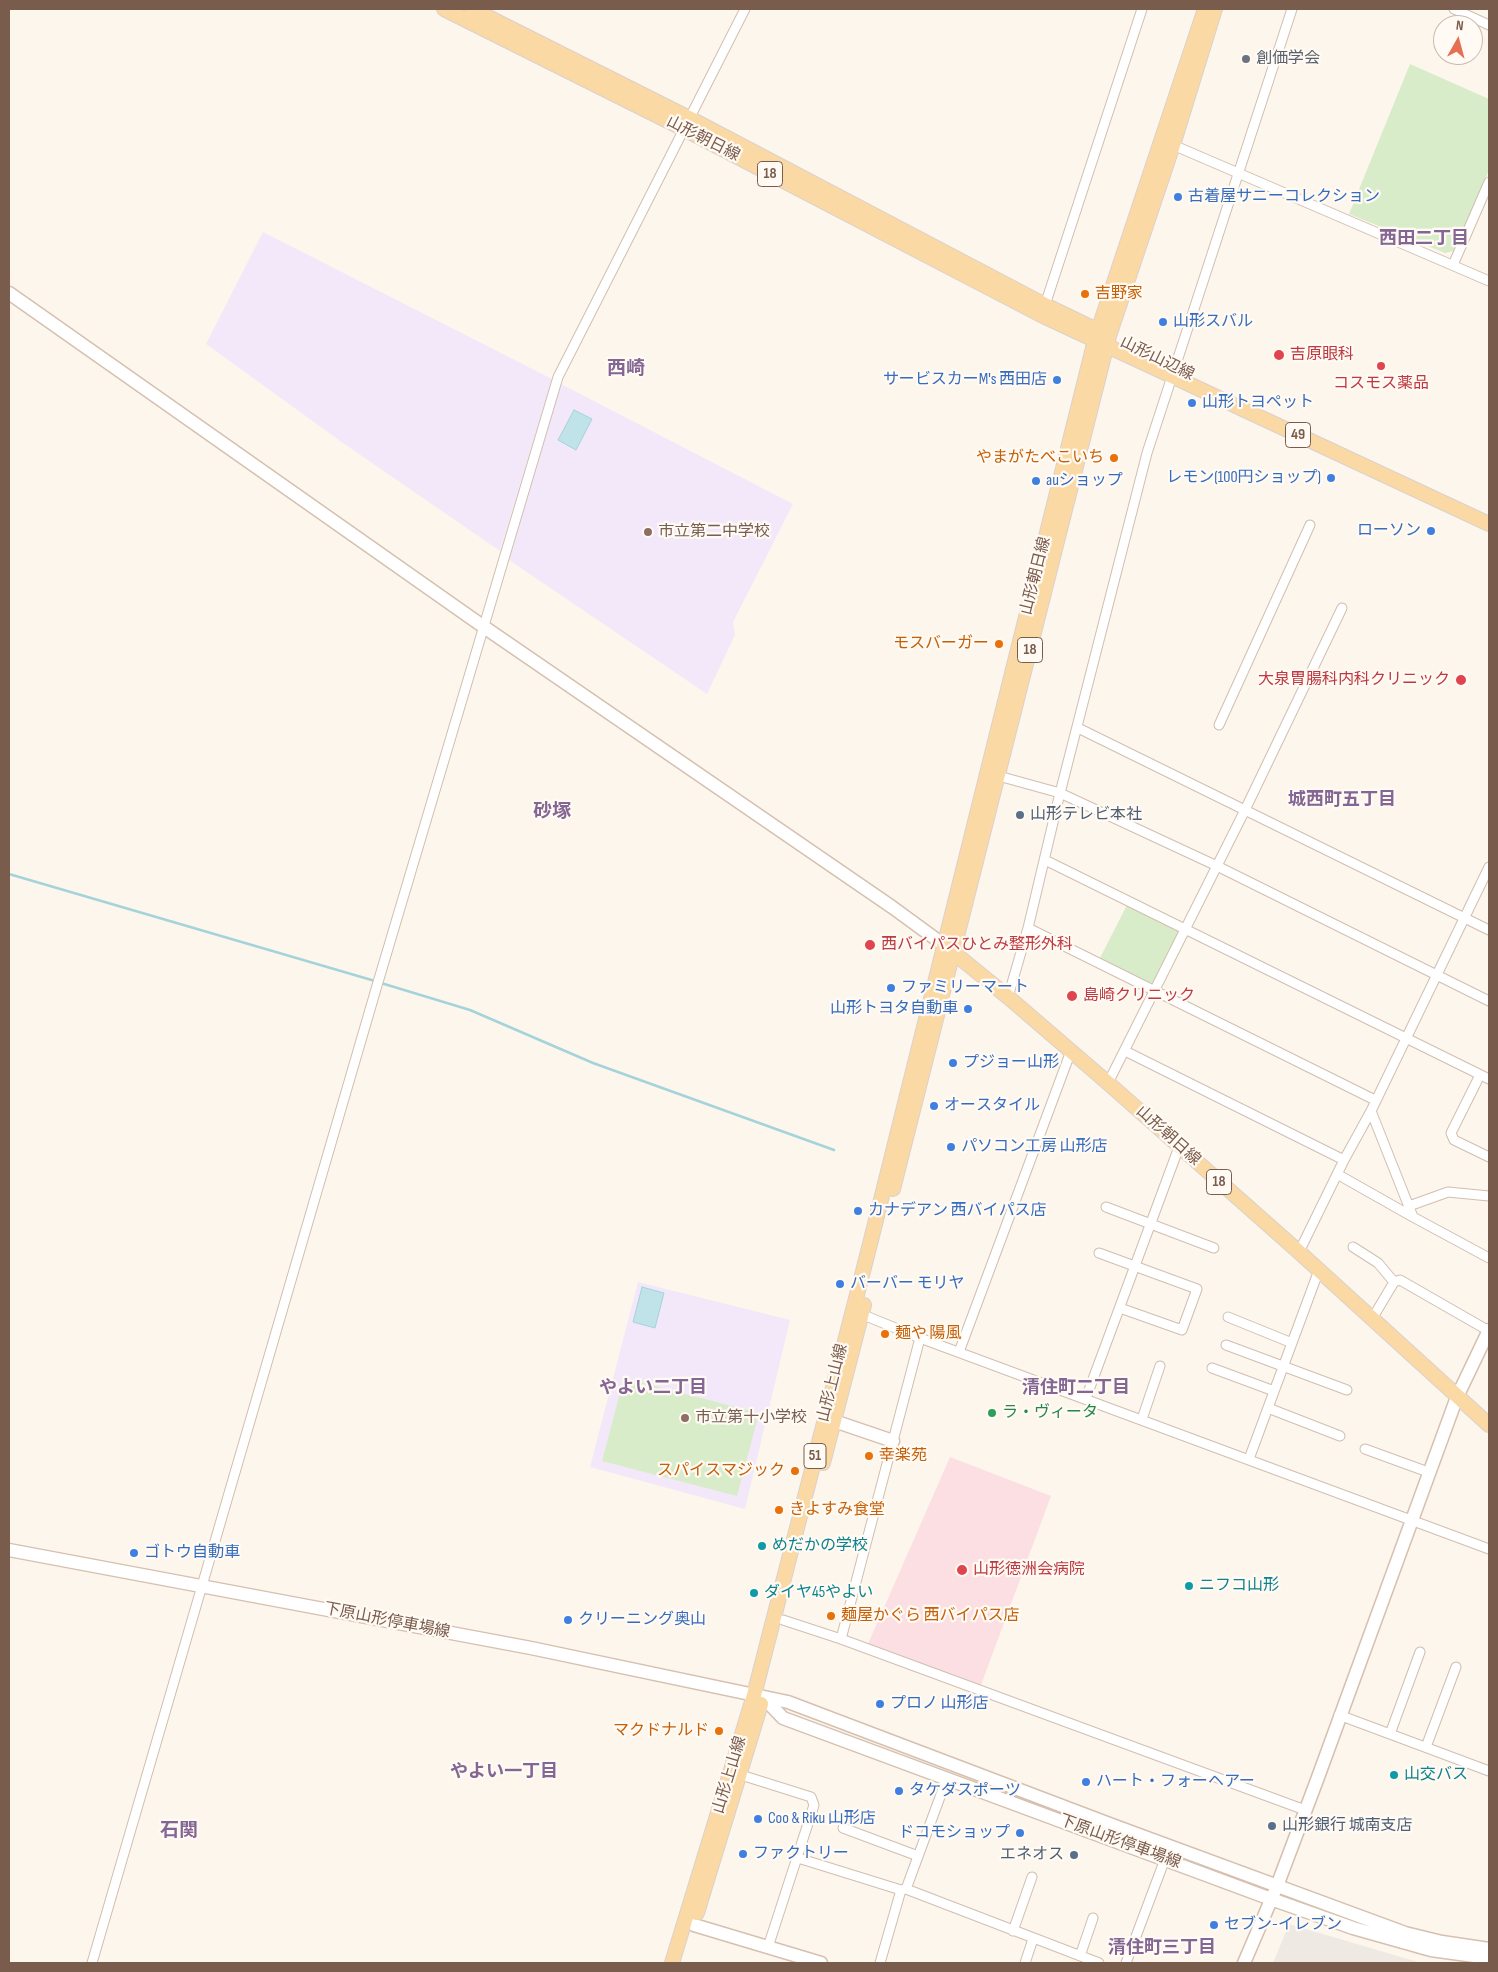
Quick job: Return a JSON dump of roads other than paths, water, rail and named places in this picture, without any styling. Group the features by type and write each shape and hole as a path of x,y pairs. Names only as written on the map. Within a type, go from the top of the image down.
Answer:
{"main road":[{"name":"山形朝日線","path":"444,9 686,123 1046,305 1102,338"},
{"name":"山形朝日線","path":"472,9 1043,316 1102,338"},
{"path":"1102,338 1205,9"},
{"name":"山形山辺線","path":"1214,9 1172,145 1102,338 1489,524"},
{"path":"9,293 484,627 892,907 949,949"},
{"name":"山形朝日線","path":"1102,338 949,949 1108,1083 1299,1252 1489,1425"},
{"name":"山形山辺線","path":"1174,372 1489,516"},
{"name":"山形上山線","path":"672,1963 783,1620 861,1314 949,949"},
{"name":"山形上山線","path":"682,1963 740,1775 949,949"},
{"path":"1244,1963 1277,1886 1457,1397 1489,1331"},
{"path":"834,1421 893,1441"},
{"name":"下原山形停車場線","path":"9,1550 531,1648 797,1705 1277,1886 1405,1932 1442,1942 1489,1949"},
{"name":"下原山形停車場線","path":"759,1696 783,1718 1272,1899 1353,1928 1431,1950 1489,1958"},
{"path":"694,1925 821,1963"}],"street":[{"path":"92,1963 379,978 558,377 745,9"},
{"path":"1046,305 1142,9"},
{"path":"1008,997 1028,928 1060,793 1147,453 1292,9"},
{"path":"1454,9 1489,25"},
{"path":"1172,145 1489,281"},
{"path":"1452,265 1489,182"},
{"path":"1219,725 1310,525"},
{"path":"1108,1083 1186,930 1342,608"},
{"path":"1078,728 1489,930"},
{"path":"993,774 1060,793 1217,866 1489,1001"},
{"path":"1045,860 1489,1079"},
{"path":"1299,1252 1344,1160 1371,1111 1489,867"},
{"path":"1028,928 1375,1100"},
{"path":"959,1352 1071,1051"},
{"path":"1125,1051 1344,1160"},
{"path":"1480,1074 1451,1133 1454,1140 1489,1156"},
{"path":"1371,1111 1413,1217"},
{"path":"1086,1398 1179,1147"},
{"path":"1337,1174 1489,1258"},
{"path":"1409,1206 1448,1192 1489,1196"},
{"path":"1106,1207 1214,1248"},
{"path":"1353,1247 1378,1263 1394,1282"},
{"path":"1099,1253 1197,1289 1182,1330 1120,1308"},
{"path":"1249,1459 1319,1270"},
{"path":"1372,1320 1394,1282 1400,1280 1489,1331"},
{"path":"861,1314 920,1338 1142,1418 1489,1549"},
{"path":"1228,1317 1292,1343"},
{"path":"841,1639 920,1338"},
{"path":"1226,1345 1347,1390"},
{"path":"1142,1418 1160,1366"},
{"path":"1212,1368 1274,1391"},
{"path":"1268,1408 1340,1436"},
{"path":"1365,1449 1428,1472"},
{"path":"783,1620 841,1639 1305,1810"},
{"path":"1390,1734 1420,1652"},
{"path":"1426,1747 1456,1667"},
{"path":"1339,1715 1489,1771"},
{"path":"740,1775 811,1797 814,1805 768,1947"},
{"path":"880,1963 903,1890 918,1856 947,1778"},
{"path":"843,1828 918,1856"},
{"path":"798,1858 903,1890 1099,1963"},
{"path":"1126,1963 1165,1859"},
{"path":"1012,1931 1032,1877"},
{"path":"1080,1956 1093,1918"},
{"path":"1025,1963 1033,1939"}],"water":[{"path":"574,410 592,419 576,450 558,440"},
{"path":"642,1287 664,1293 655,1328 633,1322"}],"waterway":[{"path":"9,874 375,981"},
{"path":"381,983 470,1010 593,1063 834,1150"}],"place":[{"name":"創価学会","path":"1246,59"},
{"name":"古着屋サニーコレクション","path":"1178,197"},
{"name":"吉野家","path":"1085,294"},
{"name":"山形スバル","path":"1163,322"},
{"name":"吉原眼科","path":"1279,355"},
{"name":"コスモス薬品","path":"1381,366"},
{"name":"サービスカーM's 西田店","path":"1057,380"},
{"name":"山形トヨペット","path":"1192,403"},
{"name":"やまがたべこいち","path":"1114,458"},
{"name":"レモン(100円ショップ)","path":"1331,478"},
{"name":"auショップ","path":"1036,481"},
{"name":"ローソン","path":"1431,531"},
{"name":"市立第二中学校","path":"648,532"},
{"name":"モスバーガー","path":"999,644"},
{"name":"大泉胃腸科内科クリニック","path":"1461,680"},
{"name":"山形テレビ本社","path":"1020,815"},
{"name":"西バイパスひとみ整形外科","path":"870,945"},
{"name":"ファミリーマート","path":"891,988"},
{"name":"島崎クリニック","path":"1072,996"},
{"name":"山形トヨタ自動車","path":"968,1009"},
{"name":"プジョー山形","path":"953,1063"},
{"name":"オースタイル","path":"934,1106"},
{"name":"パソコン工房 山形店","path":"951,1147"},
{"name":"カナデアン 西バイパス店","path":"858,1211"},
{"name":"バーバー モリヤ","path":"840,1284"},
{"name":"麺や 陽風","path":"885,1334"},
{"name":"ラ・ヴィータ","path":"992,1413"},
{"name":"市立第十小学校","path":"685,1418"},
{"name":"幸楽苑","path":"869,1456"},
{"name":"スパイスマジック","path":"795,1471"},
{"name":"きよすみ食堂","path":"779,1510"},
{"name":"めだかの学校","path":"762,1546"},
{"name":"ゴトウ自動車","path":"134,1553"},
{"name":"山形徳洲会病院","path":"962,1570"},
{"name":"ニフコ山形","path":"1189,1586"},
{"name":"ダイヤ45やよい","path":"754,1593"},
{"name":"麺屋かぐら 西バイパス店","path":"831,1616"},
{"name":"クリーニング奥山","path":"568,1620"},
{"name":"プロノ 山形店","path":"880,1704"},
{"name":"マクドナルド","path":"719,1731"},
{"name":"山交バス","path":"1394,1775"},
{"name":"ハート・フォーヘアー","path":"1086,1782"},
{"name":"タケダスポーツ","path":"899,1791"},
{"name":"Coo & Riku 山形店","path":"758,1819"},
{"name":"山形銀行 城南支店","path":"1272,1826"},
{"name":"ドコモショップ","path":"1020,1833"},
{"name":"ファクトリー","path":"743,1854"},
{"name":"エネオス","path":"1074,1855"},
{"name":"セブン-イレブン","path":"1214,1925"}],"district":[{"name":"西田二丁目","path":"1424,239"},
{"name":"西崎","path":"626,369"},
{"name":"城西町五丁目","path":"1342,800"},
{"name":"砂塚","path":"552,812"},
{"name":"やよい二丁目","path":"653,1388"},
{"name":"清住町二丁目","path":"1076,1388"},
{"name":"やよい一丁目","path":"504,1772"},
{"name":"石関","path":"179,1831"},
{"name":"清住町三丁目","path":"1162,1948"}]}
